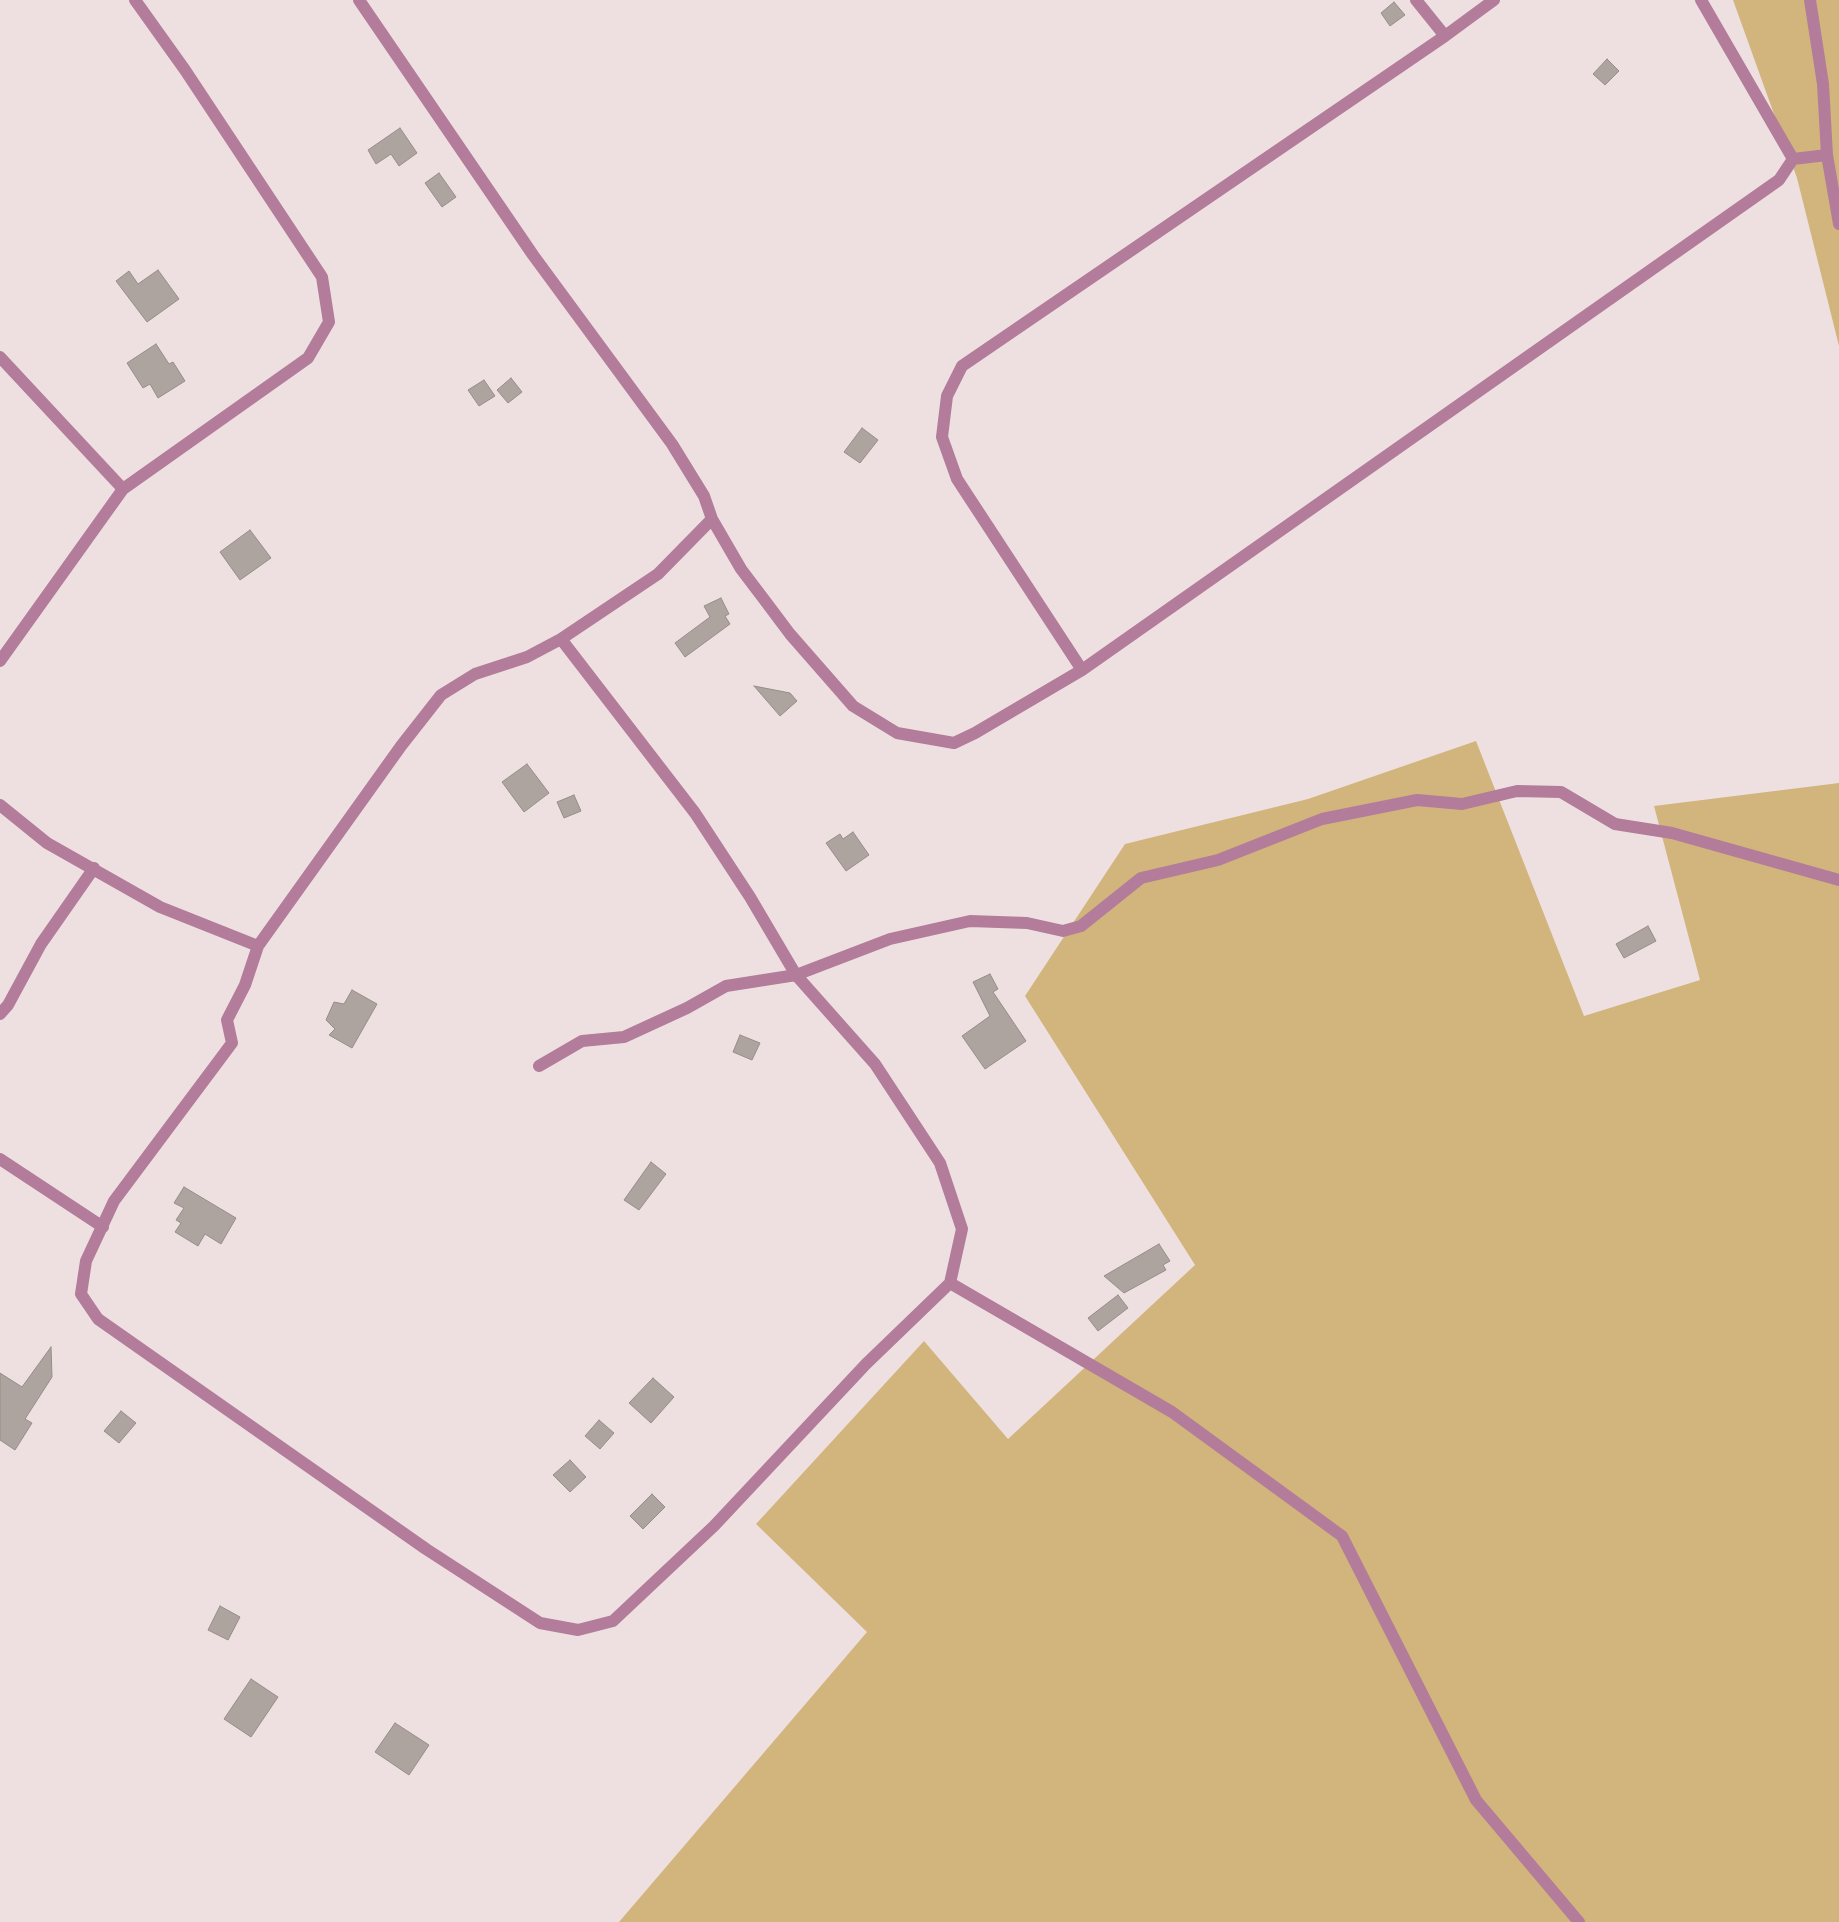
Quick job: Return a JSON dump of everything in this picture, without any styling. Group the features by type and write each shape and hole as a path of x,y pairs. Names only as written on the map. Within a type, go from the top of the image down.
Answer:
{"street":[{"path":"0,661 123,489 308,358 329,322 322,277 185,70 135,0"},
{"path":"359,0 533,255 672,444 704,496 712,518 742,569 790,634 853,706 897,733 954,743 975,734 1082,670 1779,180 1794,159 1828,156"},
{"path":"1416,0 1445,36"},
{"path":"1082,670 957,479 942,437 947,396 962,366 1445,36 1494,0"},
{"path":"1701,0 1794,159"},
{"path":"1810,0 1823,84 1828,156 1839,224"},
{"path":"0,357 123,489"},
{"path":"561,639 695,813 750,897 796,975 875,1064 940,1163 962,1229 950,1283 866,1364 714,1526 613,1621 578,1630 540,1623 426,1549 98,1319 81,1294 86,1261 114,1201 232,1043 227,1020 245,985 258,946 441,695 475,674 527,657 561,639 658,574 712,518"},
{"path":"539,1066 582,1041 624,1037 687,1008 726,986 796,975 890,939 970,921 1027,924 1063,931 1082,926 1123,890 1141,878 1218,860 1322,819 1417,800 1462,804 1517,791 1561,792 1614,824 1672,833 1839,880"},
{"path":"0,805 47,843 160,907 258,946"},
{"path":"0,1014 8,1005 41,944 94,868"},
{"path":"0,1159 103,1227"},
{"path":"950,1283 1172,1412 1342,1536 1476,1800 1579,1922"}],"shaded area":[{"path":"1733,0 1839,0 1839,346 1797,178"},
{"path":"1476,741 1584,1016 1700,980 1654,806 1839,783 1839,1922 619,1922 867,1632 756,1524 924,1341 1008,1439 1195,1265 1025,996 1125,844 1308,799"}],"building":[{"path":"1394,2 1405,15 1390,26 1381,13"},
{"path":"1607,59 1619,71 1605,85 1593,74"},
{"path":"400,128 417,153 399,166 391,154 376,164 368,150"},
{"path":"439,173 456,197 442,207 425,183"},
{"path":"158,270 179,299 147,322 116,281 129,271 138,284"},
{"path":"156,344 169,364 173,362 185,381 158,398 150,384 143,388 127,363"},
{"path":"511,378 522,392 508,403 497,390"},
{"path":"484,380 495,396 479,406 468,390"},
{"path":"862,428 878,440 860,463 844,452"},
{"path":"250,530 271,558 240,580 220,552"},
{"path":"721,598 729,614 725,616 730,624 685,657 675,643 710,617 704,606"},
{"path":"754,686 790,693 797,701 780,716"},
{"path":"527,764 549,793 524,812 502,782"},
{"path":"574,795 581,811 564,818 557,802"},
{"path":"853,832 869,855 846,871 826,843 840,834 843,839"},
{"path":"1648,926 1656,941 1624,958 1616,944"},
{"path":"990,974 998,989 993,992 1026,1041 985,1069 962,1036 990,1016 973,982"},
{"path":"352,990 377,1004 352,1048 329,1035 335,1029 326,1020 334,1002 344,1004"},
{"path":"740,1035 760,1043 752,1060 733,1052"},
{"path":"651,1162 666,1174 639,1210 624,1200"},
{"path":"184,1187 236,1218 221,1244 205,1234 198,1246 175,1232 181,1223 176,1220 184,1208 174,1203"},
{"path":"1159,1244 1170,1261 1163,1265 1166,1270 1124,1293 1104,1276"},
{"path":"1118,1295 1128,1308 1098,1331 1088,1318"},
{"path":"51,1347 52,1377 25,1419 32,1423 15,1450 0,1440 0,1373 22,1387"},
{"path":"653,1378 674,1397 651,1423 629,1403"},
{"path":"121,1411 136,1423 119,1443 104,1431"},
{"path":"599,1420 614,1433 600,1449 585,1436"},
{"path":"570,1460 586,1477 570,1492 553,1475"},
{"path":"652,1494 665,1507 643,1529 630,1516"},
{"path":"220,1606 240,1617 228,1640 208,1630"},
{"path":"251,1679 278,1697 251,1737 224,1719"},
{"path":"395,1723 429,1745 409,1775 375,1752"}]}
